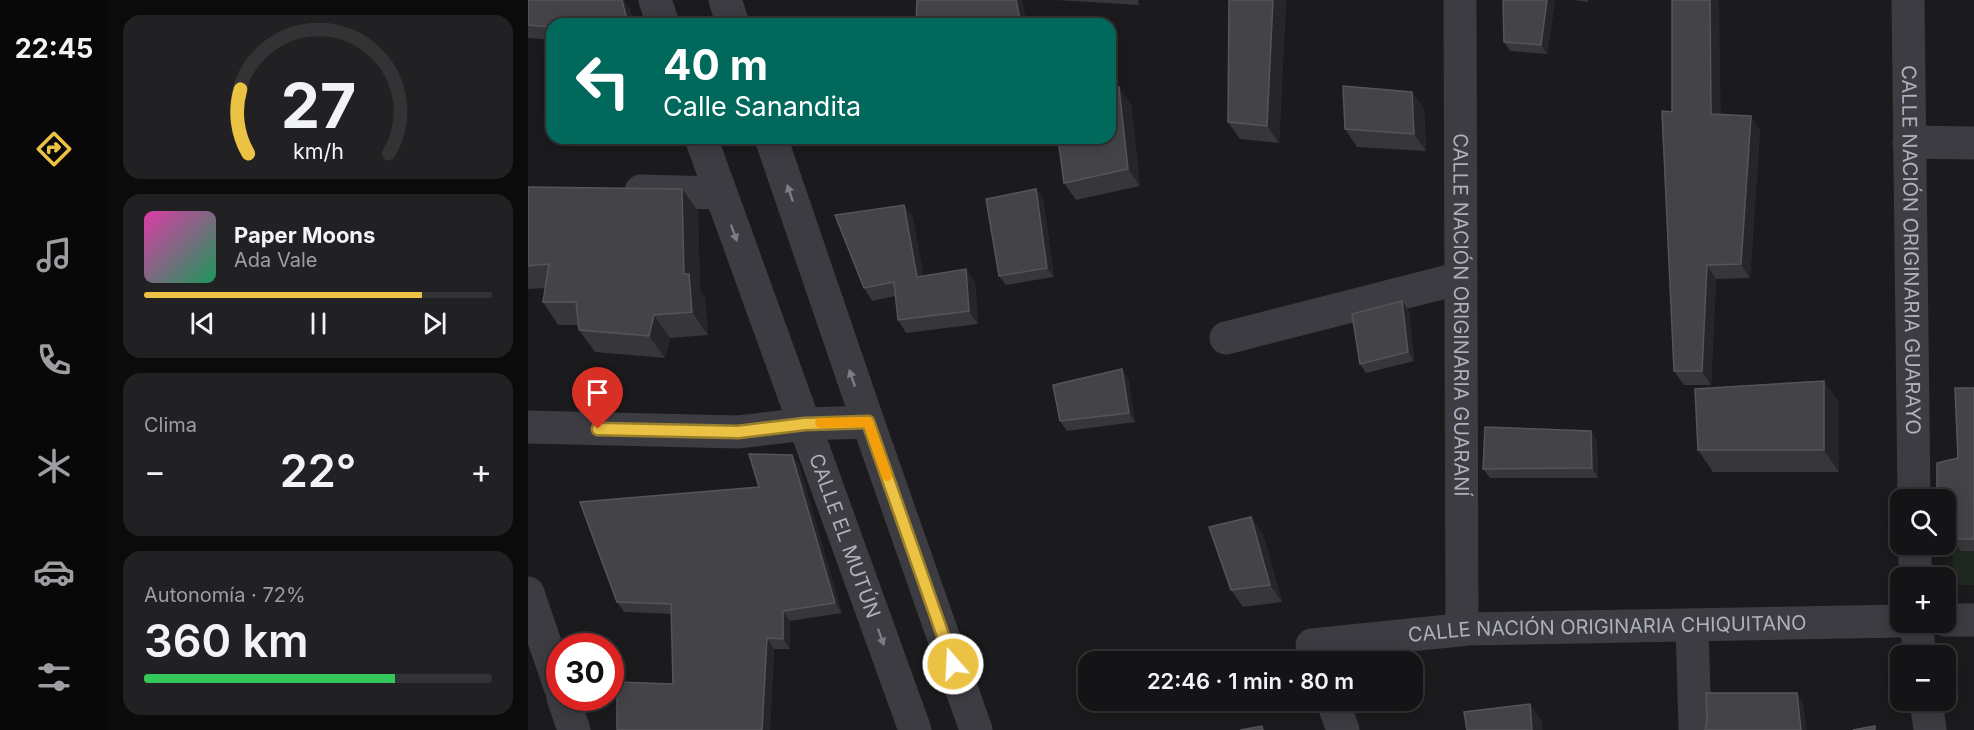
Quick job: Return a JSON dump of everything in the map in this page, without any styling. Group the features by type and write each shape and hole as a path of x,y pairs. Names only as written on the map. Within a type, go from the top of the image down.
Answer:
{"street":[{"path":"655,0 661,18"},
{"path":"725,0 731,18"},
{"name":"CALLE NACIÓN ORIGINARIA GUARANÍ","path":"1460,0 1462,629"},
{"name":"CALLE NACIÓN ORIGINARIA GUARAYO","path":"1908,0 1914,489"},
{"path":"1910,142 1974,143"},
{"name":"CALLE EL MUTÚN","path":"703,144 915,730"},
{"path":"773,144 976,730"},
{"path":"612,190 720,194"},
{"path":"1226,338 1461,278"},
{"path":"528,427 738,432 805,424 868,422"},
{"path":"528,593 546,646"},
{"path":"1956,620 1974,620"},
{"name":"CALLE NACIÓN ORIGINARIA CHIQUITANO","path":"1327,651 1462,629 1890,621"},
{"path":"1692,625 1695,730"},
{"path":"567,711 574,730"},
{"path":"1336,711 1343,730"},
{"path":"1927,711 1929,730"}],"shaded area":[{"path":"1974,476 1974,585 1956,585 1956,567 1952,567 1952,555 1956,555 1956,489 1950,489 1950,477"}],"building":[{"path":"528,0 622,0 626,18 546,18 546,26 528,25"},
{"path":"917,0 1016,0 1020,18 916,18"},
{"path":"1229,0 1273,0 1267,126 1228,122"},
{"path":"1503,0 1547,0 1541,45 1504,42"},
{"path":"1672,0 1710,0 1711,114 1751,116 1741,264 1707,265 1702,371 1674,371 1662,111 1672,112"},
{"path":"1343,86 1412,92 1414,134 1345,129"},
{"path":"1116,87 1119,87 1128,169 1064,183 1059,144 1116,144"},
{"path":"528,187 682,189 684,274 689,274 692,312 654,315 649,336 579,330 576,302 543,302 549,264 528,266"},
{"path":"1036,189 1047,268 999,276 986,199"},
{"path":"904,205 917,277 966,269 969,311 898,320 894,282 864,288 835,215"},
{"path":"1402,301 1408,352 1360,364 1352,314"},
{"path":"1122,369 1129,413 1060,421 1053,385"},
{"path":"1824,381 1824,450 1698,450 1695,389"},
{"path":"1955,388 1974,388 1974,539 1956,539 1956,489 1937,489 1937,463 1958,458"},
{"path":"1485,427 1591,431 1592,468 1483,469"},
{"path":"749,454 792,455 835,603 783,611 783,639 767,638 762,730 617,730 617,711 624,711 624,682 673,684 671,604 617,602 580,502 759,487"},
{"path":"1251,517 1270,585 1231,590 1209,527"},
{"path":"1706,693 1797,693 1801,730 1705,730"},
{"path":"1530,704 1532,730 1467,730 1464,712"},
{"path":"1262,726 1263,730 1240,730"},
{"path":"1875,726 1875,730 1853,730"}],"slow traffic":[{"path":"820,423 868,422 887,476"}],"route":[{"path":"598,429 738,432 805,424 868,422 953,664"}]}
